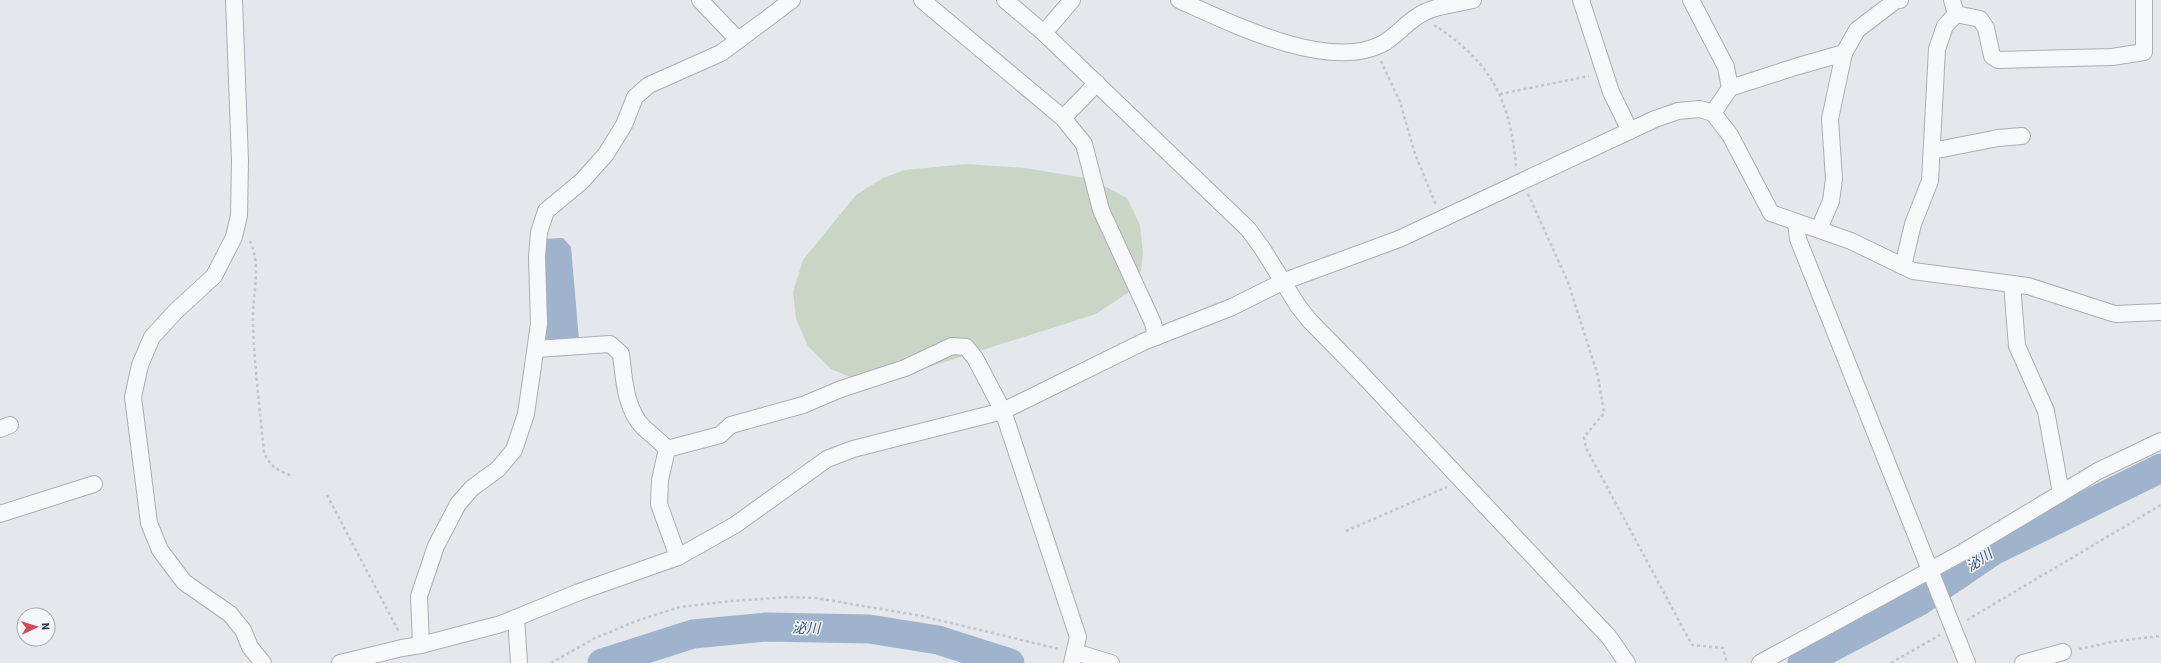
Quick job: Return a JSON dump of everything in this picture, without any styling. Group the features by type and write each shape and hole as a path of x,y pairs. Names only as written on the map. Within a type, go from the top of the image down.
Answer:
{"street":[{"path":"234,0 240,161 240,214 234,237 214,276 152,337 140,365 133,397 149,523 160,550 184,582 230,614 242,630 250,647 263,663"},
{"path":"700,0 738,40"},
{"path":"422,645 419,596 436,546 458,504 472,488 498,469 514,450 526,414 540,324 537,257 539,232 546,212 582,181 606,154 624,125 635,97 649,85 721,52 792,0"},
{"path":"922,0 1063,118 1084,144 1101,210 1153,322 1156,337"},
{"path":"1005,0 1044,33 1248,229 1262,248 1282,282 1310,321 1462,480 1605,633 1627,663"},
{"path":"1044,33 1072,0"},
{"path":"1179,0 1227,21 1304,49 1353,51 1382,44 1419,15 1473,0"},
{"path":"1581,0 1611,92 1630,131"},
{"path":"1691,0 1726,67 1730,88"},
{"path":"1819,229 1831,201 1834,178 1830,118 1844,53 1857,30 1895,1 1900,0"},
{"path":"1903,266 1913,224 1930,181 1937,49 1945,26 1954,7 1980,19 1986,28 1992,56 1998,60 2112,57 2144,52 2144,0"},
{"path":"1712,113 1730,88 1795,66 1844,53"},
{"path":"1063,118 1097,83"},
{"path":"340,663 402,648 422,645 501,624 578,592 678,557 735,525 827,459 853,449 1003,411 1156,337 1232,308 1282,282 1399,239 1630,131 1678,111 1700,108 1712,113 1730,135 1771,213 1851,241 1913,270 2028,286 2115,314 2161,312"},
{"path":"1932,151 1998,138 2022,136"},
{"path":"1796,223 1798,239 1953,624 1967,663"},
{"path":"2012,284 2017,346 2046,411 2061,493"},
{"path":"536,349 610,344 621,354 625,388 633,413 644,427 667,449"},
{"path":"667,449 720,435 731,425 803,406 841,388 905,368 952,346 966,347 975,358 1003,411 1078,637 1074,658 1111,663"},
{"path":"1760,663 1958,555 2098,471 2161,441"},
{"path":"667,449 660,480 659,504 678,557"},
{"path":"0,514 94,484"},
{"path":"516,618 519,663"},
{"path":"2023,663 2063,652"}],"path":[{"path":"1419,15 1467,48 1483,66 1500,94 1504,104 1517,173 1568,282 1598,376 1604,412 1584,437 1586,448 1692,645 1723,648 1727,663"},
{"path":"1376,46 1389,82 1400,102 1415,154 1442,219"},
{"path":"1500,94 1582,79 1605,71"},
{"path":"237,225 248,238 256,253 257,284 253,321 264,453 277,471 292,476"},
{"path":"1346,531 1462,480"},
{"path":"327,495 401,637 402,648"},
{"path":"1891,663 1953,624 2161,505"},
{"path":"552,663 595,638 639,620 680,607 732,601 789,597 816,598 922,616 1074,658"},
{"path":"2063,652 2117,641 2161,636"}],"green space":[{"path":"966,164 1025,168 1091,179 1127,198 1140,225 1143,253 1141,270 1135,288 1096,314 907,374 857,380 831,369 808,346 796,319 793,292 803,260 856,195 883,178 905,170"}],"water":[{"path":"563,238 571,247 579,340 555,341 543,338 543,239"}],"waterway":[{"name":"泌川","path":"1802,663 1918,602 1993,551 2161,468"},
{"name":"泌川","path":"602,663 693,634 766,627 869,629 938,640 1010,663"}]}
